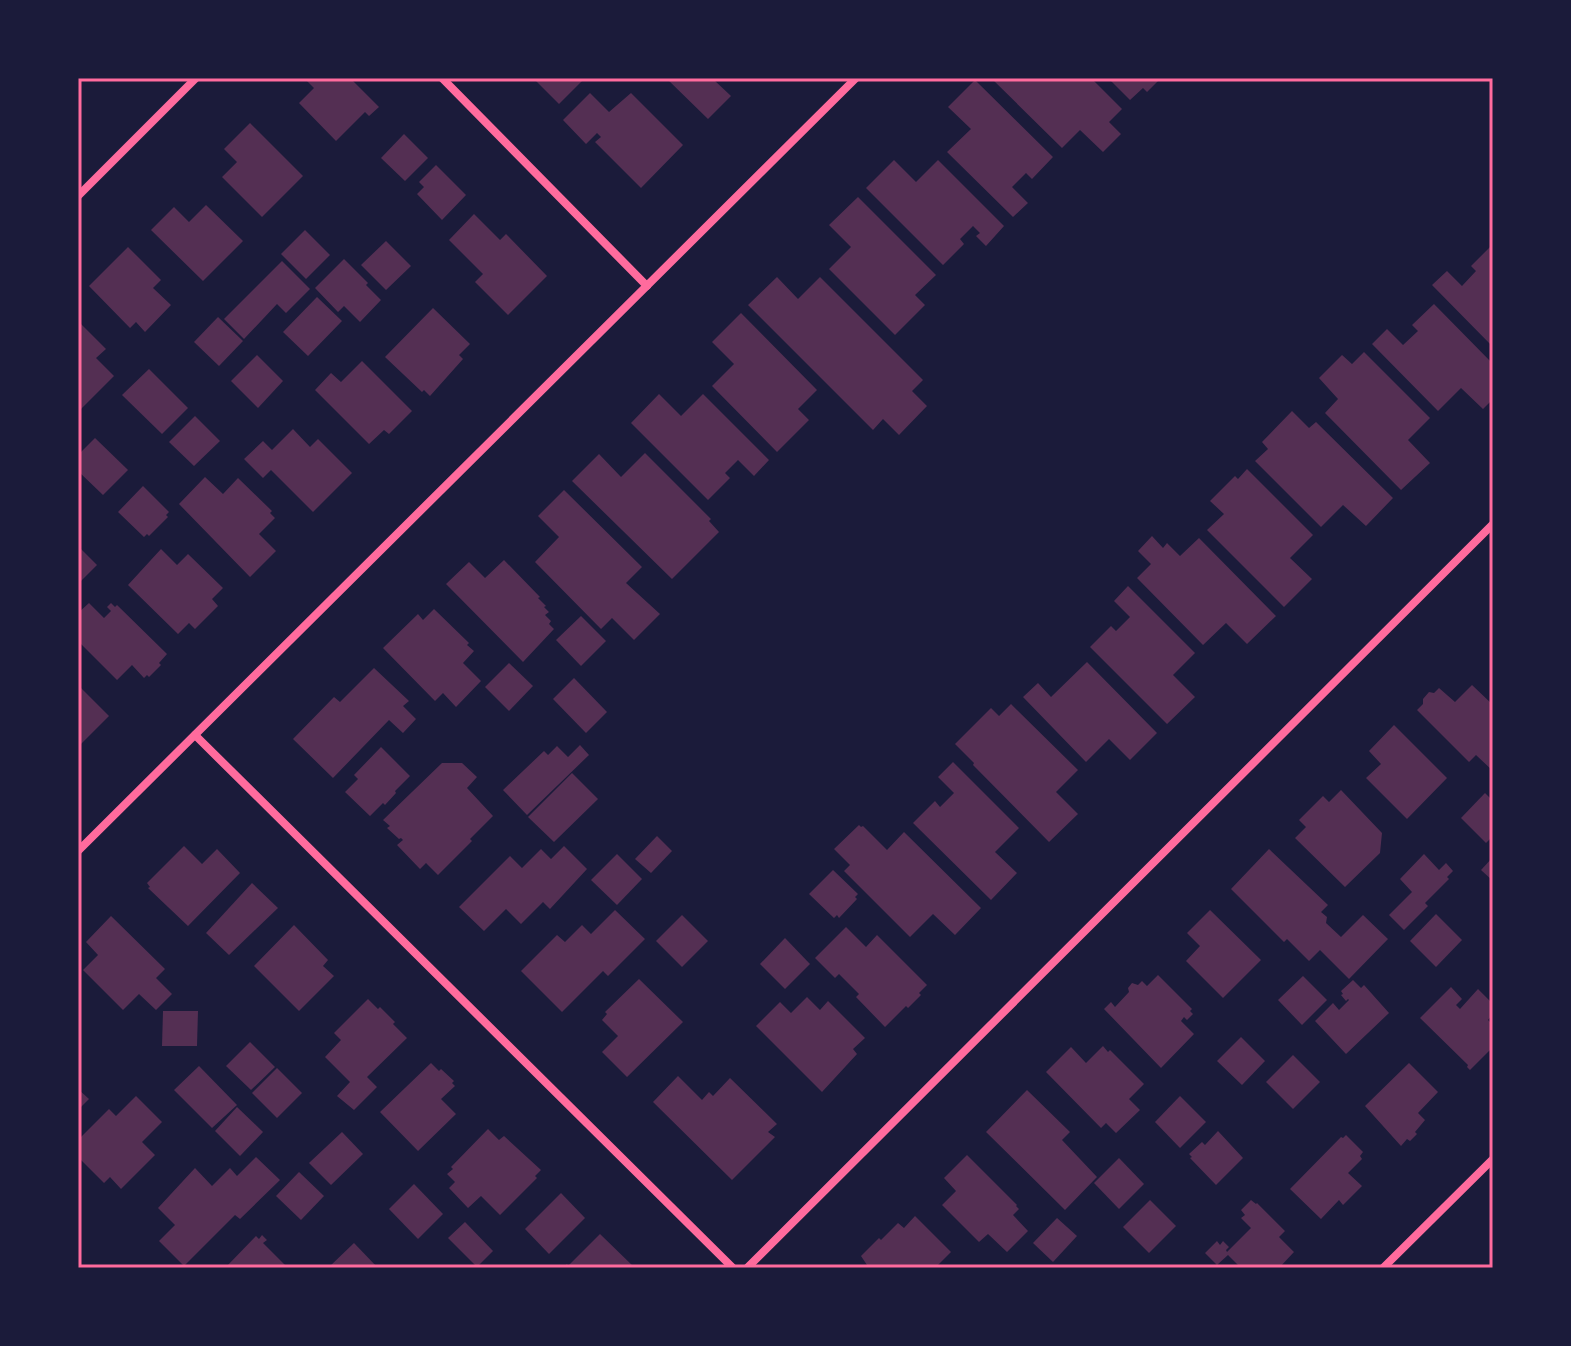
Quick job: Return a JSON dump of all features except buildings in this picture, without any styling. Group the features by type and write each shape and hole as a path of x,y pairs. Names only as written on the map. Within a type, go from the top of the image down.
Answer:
{"street":[{"path":"78,196 196,78"},
{"path":"442,78 647,286"},
{"path":"78,851 856,78"},
{"path":"747,1268 1493,524"},
{"path":"195,735 733,1268"},
{"path":"1383,1268 1493,1159"}]}
